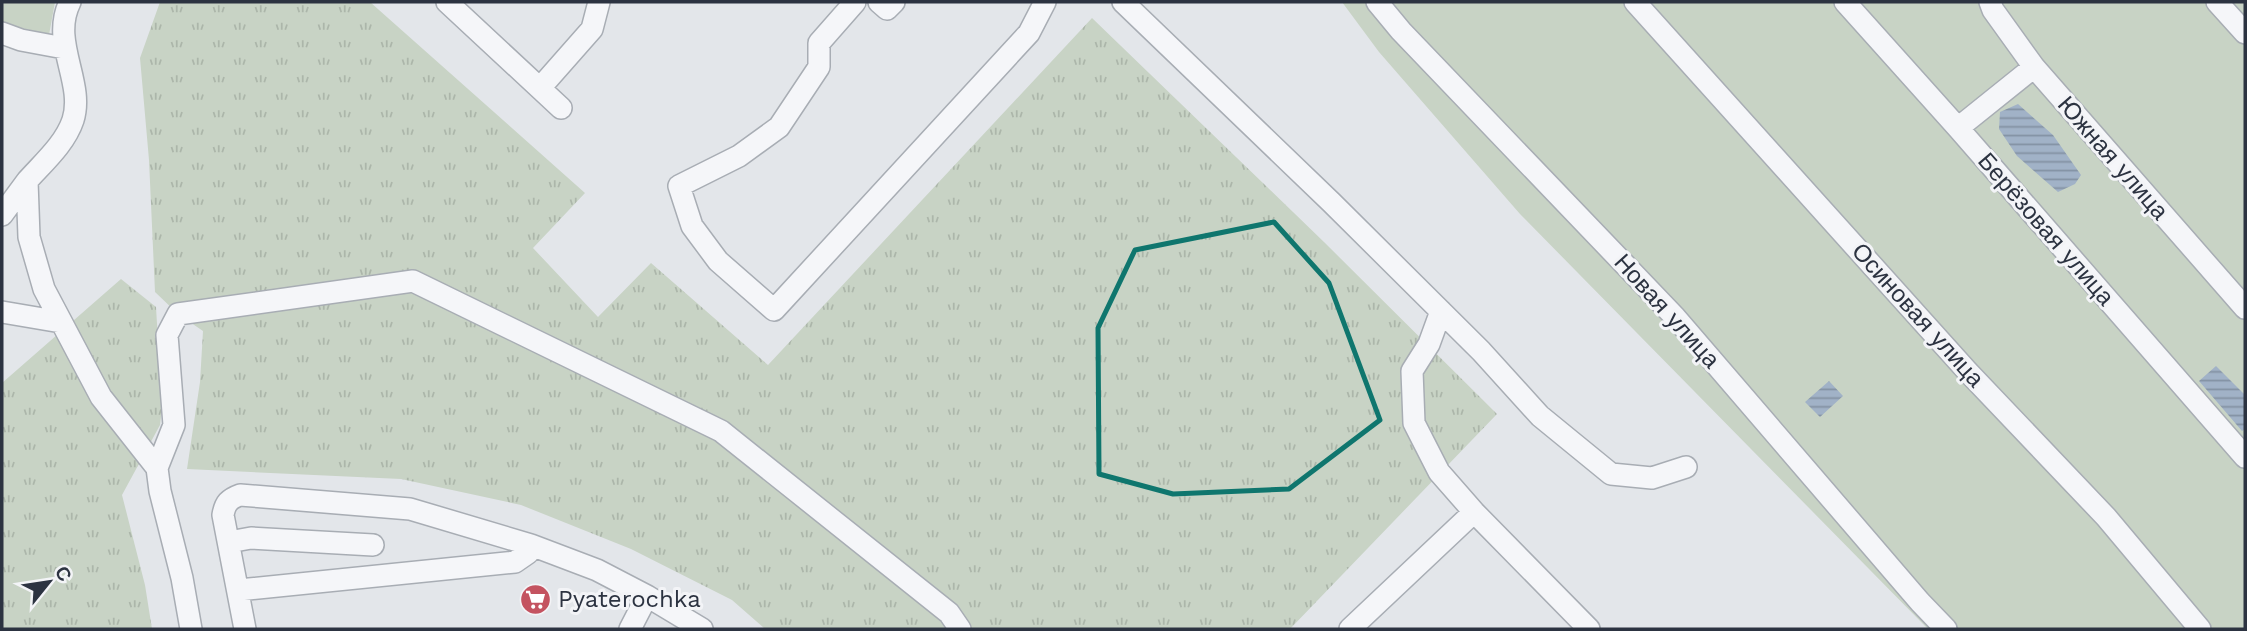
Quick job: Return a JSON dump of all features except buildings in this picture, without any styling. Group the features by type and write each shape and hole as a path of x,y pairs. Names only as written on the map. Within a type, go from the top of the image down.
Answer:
{"street":[{"path":"2,215 65,136 74,119 75,88 64,48 70,2"},
{"path":"447,2 561,108"},
{"path":"540,88 592,29 599,2"},
{"path":"855,2 818,43 819,67 779,127 739,156 679,186 692,226 718,261 774,310 1029,33 1045,2"},
{"path":"879,2 887,9 894,2"},
{"path":"1123,2 1481,351 1540,416 1611,474 1652,478 1685,467"},
{"name":"Новая улица","path":"1377,2 1675,317 1946,629"},
{"name":"Осиновая улица","path":"1635,2 1968,372 2106,517 2200,629"},
{"name":"Берёзовая улица","path":"1844,2 1958,128 2245,457"},
{"name":"Южная улица","path":"1990,2 2034,67 2245,308"},
{"path":"2217,2 2245,33"},
{"path":"2,33 21,40 64,48"},
{"path":"1958,128 2034,67"},
{"path":"27,181 29,237 44,289 100,397 157,468"},
{"path":"191,629 157,468 174,425 167,335 178,314 413,281 722,431 949,613 960,629"},
{"path":"2,312 61,322"},
{"path":"1441,312 1429,344 1412,370 1414,423 1439,472 1474,512 1589,629"},
{"path":"245,629 223,514 224,506 230,499 240,495 410,509 531,545 597,570 702,629"},
{"path":"1350,629 1474,512"},
{"path":"229,542 251,538 373,545"},
{"path":"239,590 515,562 528,553 531,545"},
{"path":"630,629 647,596"}],"highlighted area":[{"path":"1274,222 1329,283 1380,420 1289,489 1173,494 1099,474 1098,328 1135,250"}],"green space":[{"path":"2,2 55,2 49,35 2,23"},
{"path":"160,2 370,2 585,193 533,248 598,317 651,263 768,365 1092,18 1497,414 1290,629 765,629 732,600 631,549 521,505 401,479 187,469 200,382 203,331 178,314 155,292 149,160 140,58"},
{"path":"1342,2 2245,2 2245,629 1928,629 1520,214 1379,52"},
{"path":"121,279 156,307 162,408 160,425 122,495 145,585 152,629 2,629 2,383"}],"water":[{"path":"2018,104 2053,135 2081,175 2075,184 2058,192 2017,156 1999,129 2000,112"},
{"path":"2216,366 2245,395 2245,429 2242,431 2199,381"},
{"path":"1829,381 1843,396 1820,417 1805,402"}],"place":[{"name":"Pyaterochka","path":"535,599"}]}
